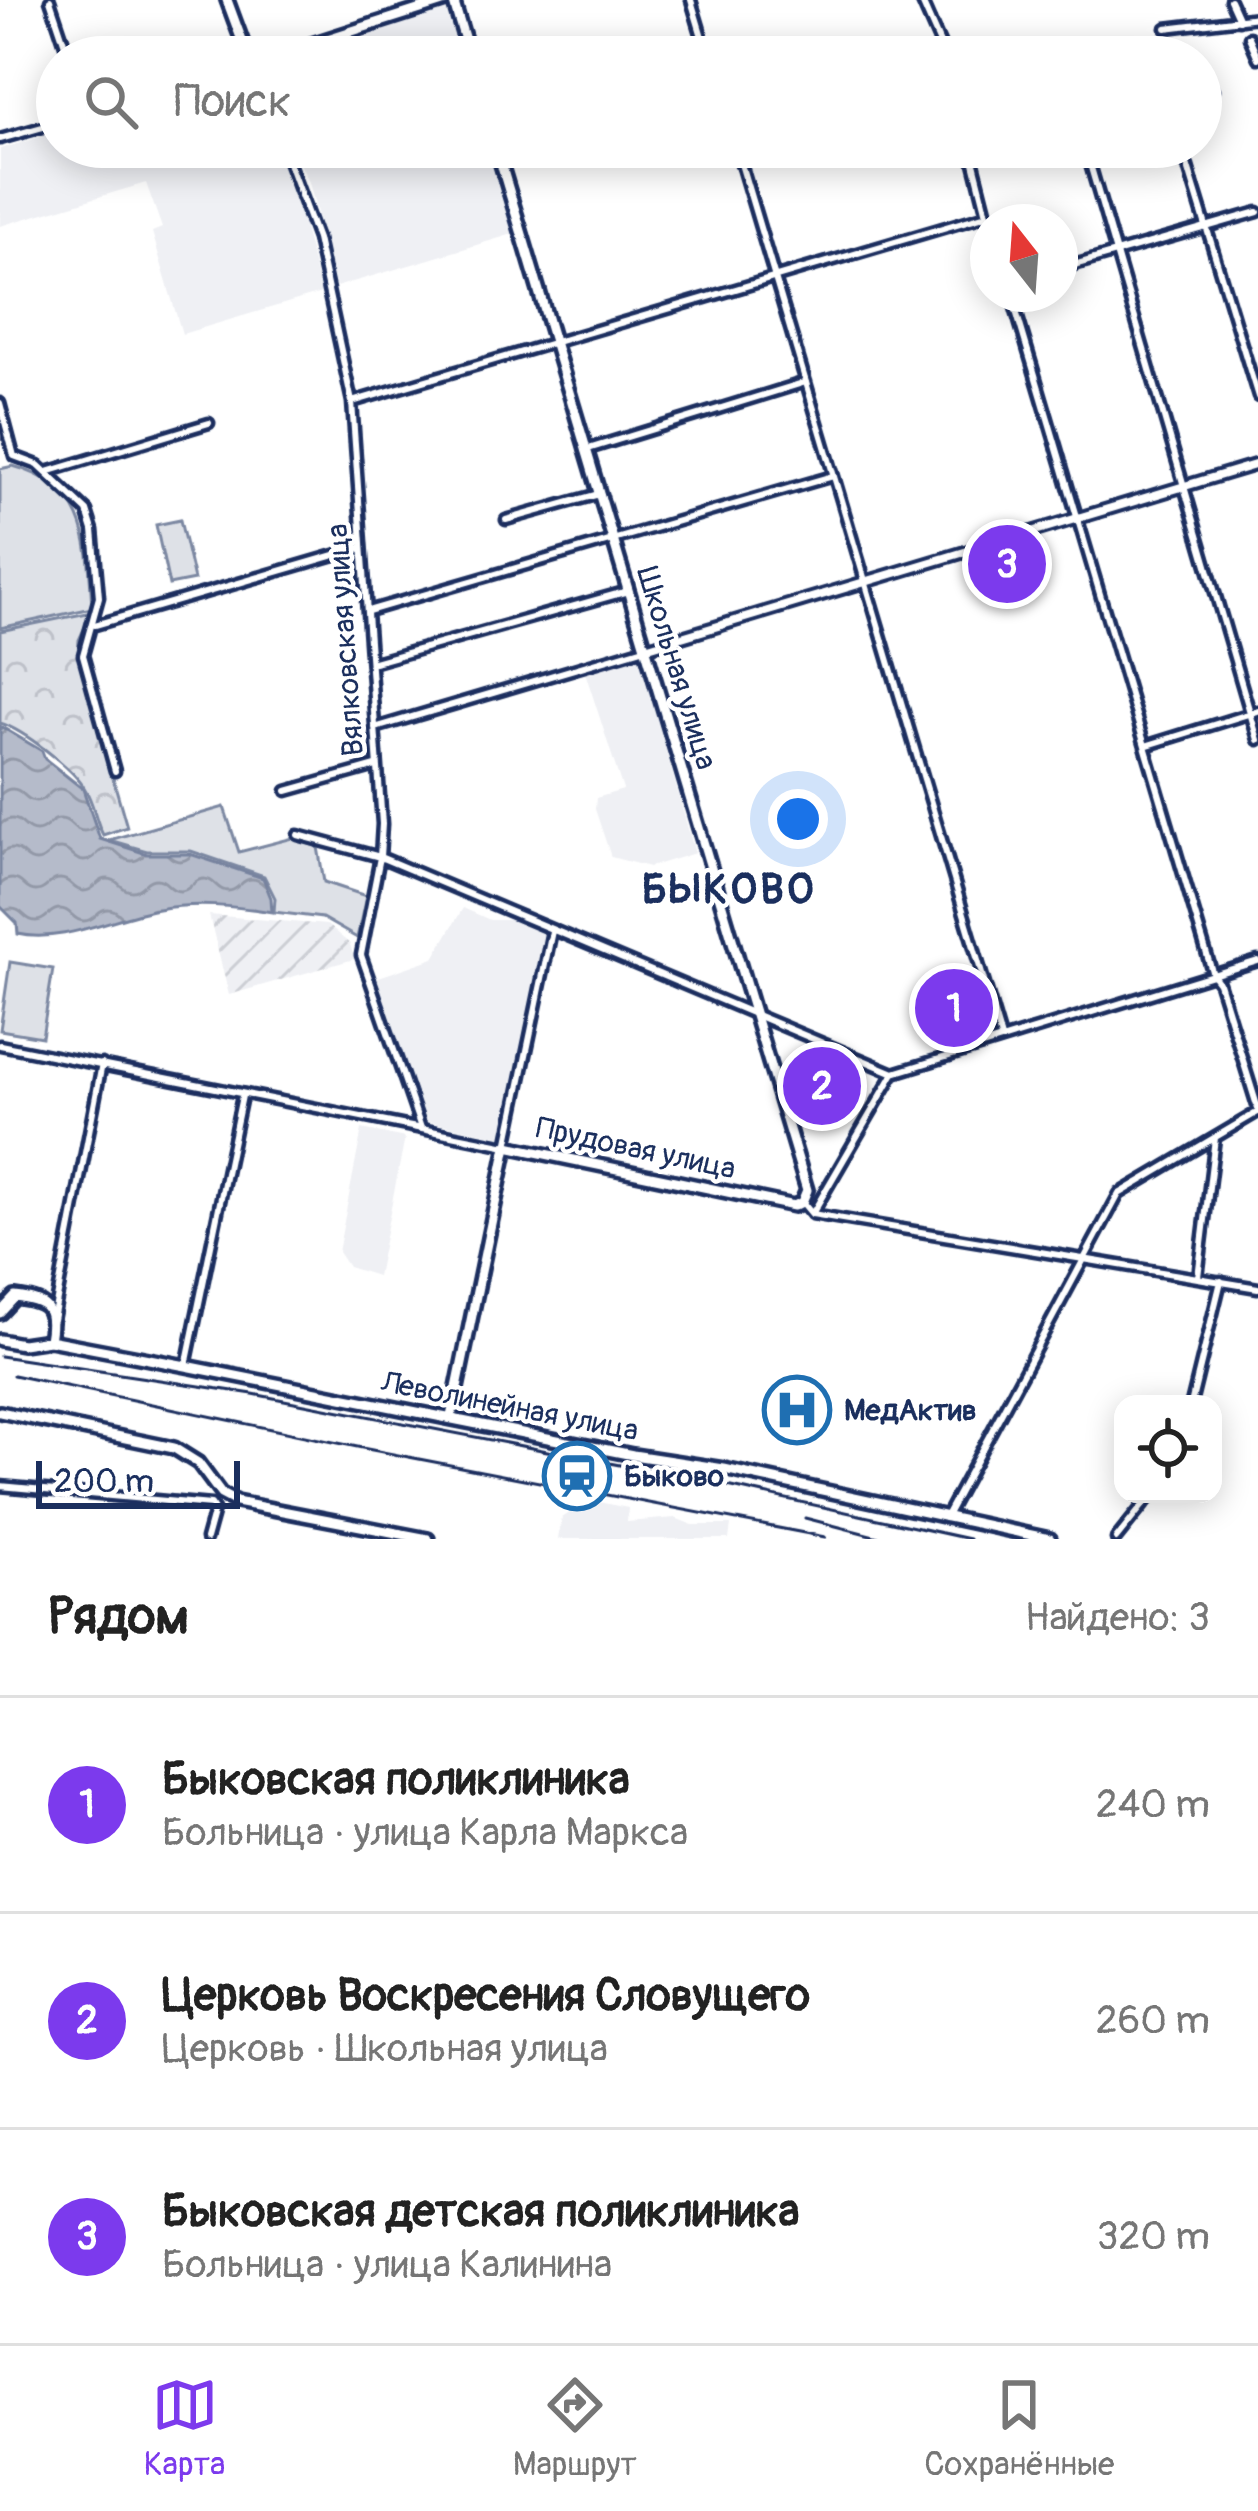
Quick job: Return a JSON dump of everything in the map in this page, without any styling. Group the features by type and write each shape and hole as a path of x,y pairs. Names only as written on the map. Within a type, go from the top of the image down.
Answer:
{"main road":[{"path":"227,0 240,36"},
{"path":"337,36 451,0 463,36"},
{"name":"Школьная улица","path":"502,168 807,1190 802,1202"},
{"path":"451,1417 507,1146"},
{"name":"Прудовая улица","path":"507,1146 794,1206 802,1202"},
{"path":"0,1313 16,1297 42,1304 52,1320 49,1340"},
{"name":"Леволинейная улица","path":"0,1340 22,1344 49,1340 724,1469 1050,1539"},
{"path":"0,1412 174,1448 198,1463 221,1494 236,1502 428,1539"}],"street":[{"path":"50,0 62,36"},
{"path":"691,0 702,36"},
{"path":"921,0 937,36"},
{"path":"1230,0 1239,20"},
{"path":"1166,28 1258,17"},
{"path":"1249,37 1258,58"},
{"path":"0,139 36,129"},
{"name":"Вялковская улица","path":"291,168 316,238 352,402 378,765 380,857 361,955 421,1128"},
{"path":"742,168 1001,1038"},
{"path":"975,168 984,204"},
{"path":"1090,168 1182,487 1254,712 1258,740"},
{"path":"1188,168 1258,397"},
{"path":"1078,263 1258,212"},
{"path":"352,402 970,223"},
{"path":"945,1518 1119,1194 1258,1110 1220,983 1213,975 1016,312"},
{"path":"586,450 806,382"},
{"path":"0,403 14,456 47,472 87,511 93,530 99,597 83,655 115,771"},
{"path":"47,472 209,423"},
{"path":"375,728 1258,464"},
{"path":"368,611 833,476"},
{"path":"506,520 599,494"},
{"path":"93,626 362,547"},
{"path":"371,663 628,591"},
{"path":"1145,746 1254,712"},
{"path":"287,790 378,765"},
{"path":"298,835 380,857 894,1073 1258,961"},
{"path":"507,1146 552,931"},
{"name":"Прудовая улица","path":"0,1045 507,1146"},
{"path":"52,1320 102,1064"},
{"path":"812,1214 894,1073"},
{"path":"186,1366 242,1096"},
{"path":"1198,1277 1215,1137"},
{"path":"802,1202 812,1214 1258,1288"},
{"path":"1193,1395 1221,1281"},
{"path":"0,1486 213,1506 206,1539"},
{"path":"1116,1539 1145,1503"}],"shaded area":[{"path":"448,8 456,36 358,36"},
{"path":"36,138 36,168 283,168 294,190 321,293 182,334 152,232 162,228 146,183 0,226 0,149"},
{"path":"302,168 494,168 513,234 336,287"},
{"path":"1031,541 1040,568 982,586 973,560"},
{"path":"639,655 695,853 649,867 611,857 595,809 596,798 623,790 585,672"},
{"path":"463,908 490,920 513,920 546,935 502,1137 426,1121 376,978 434,958"},
{"path":"209,915 327,925 350,944 354,959 229,995"},
{"path":"972,976 987,1025 936,1040 921,992"},
{"path":"362,1129 405,1138 377,1276 348,1267 338,1252"},
{"path":"574,1497 628,1508 627,1522 675,1518 693,1525 731,1525 729,1539 558,1539 562,1518 571,1512"}],"green space":[{"path":"13,466 38,475 70,502 85,539 92,608 0,628 0,469"},
{"path":"180,520 194,580 169,585 156,525"},
{"path":"92,612 79,640 78,656 127,827 103,835 79,780 34,741 0,723 0,631"},
{"path":"224,807 239,852 293,838 318,847 324,882 366,896 357,938 322,918 274,912 275,898 264,876 191,851 147,851 109,840"},
{"path":"10,962 53,969 42,1037 0,1030"}],"water":[{"path":"0,726 42,751 45,759 83,789 100,839 147,854 190,854 263,878 272,912 172,907 70,933 18,934 17,923 0,906"}],"railway":[{"path":"0,1356 253,1394 723,1485 969,1539"},
{"path":"13,1375 825,1537"},
{"path":"805,1518 886,1539"}],"place":[{"name":"Быковская детская поликлиника","path":"1007,564"},
{"name":"Быковская поликлиника","path":"954,1008"},
{"name":"Церковь Воскресения Словущего","path":"822,1086"},
{"name":"МедАктив","path":"797,1410"},
{"name":"Быково","path":"577,1476"}],"district":[{"name":"БЫКОВО","path":"729,888"}]}
